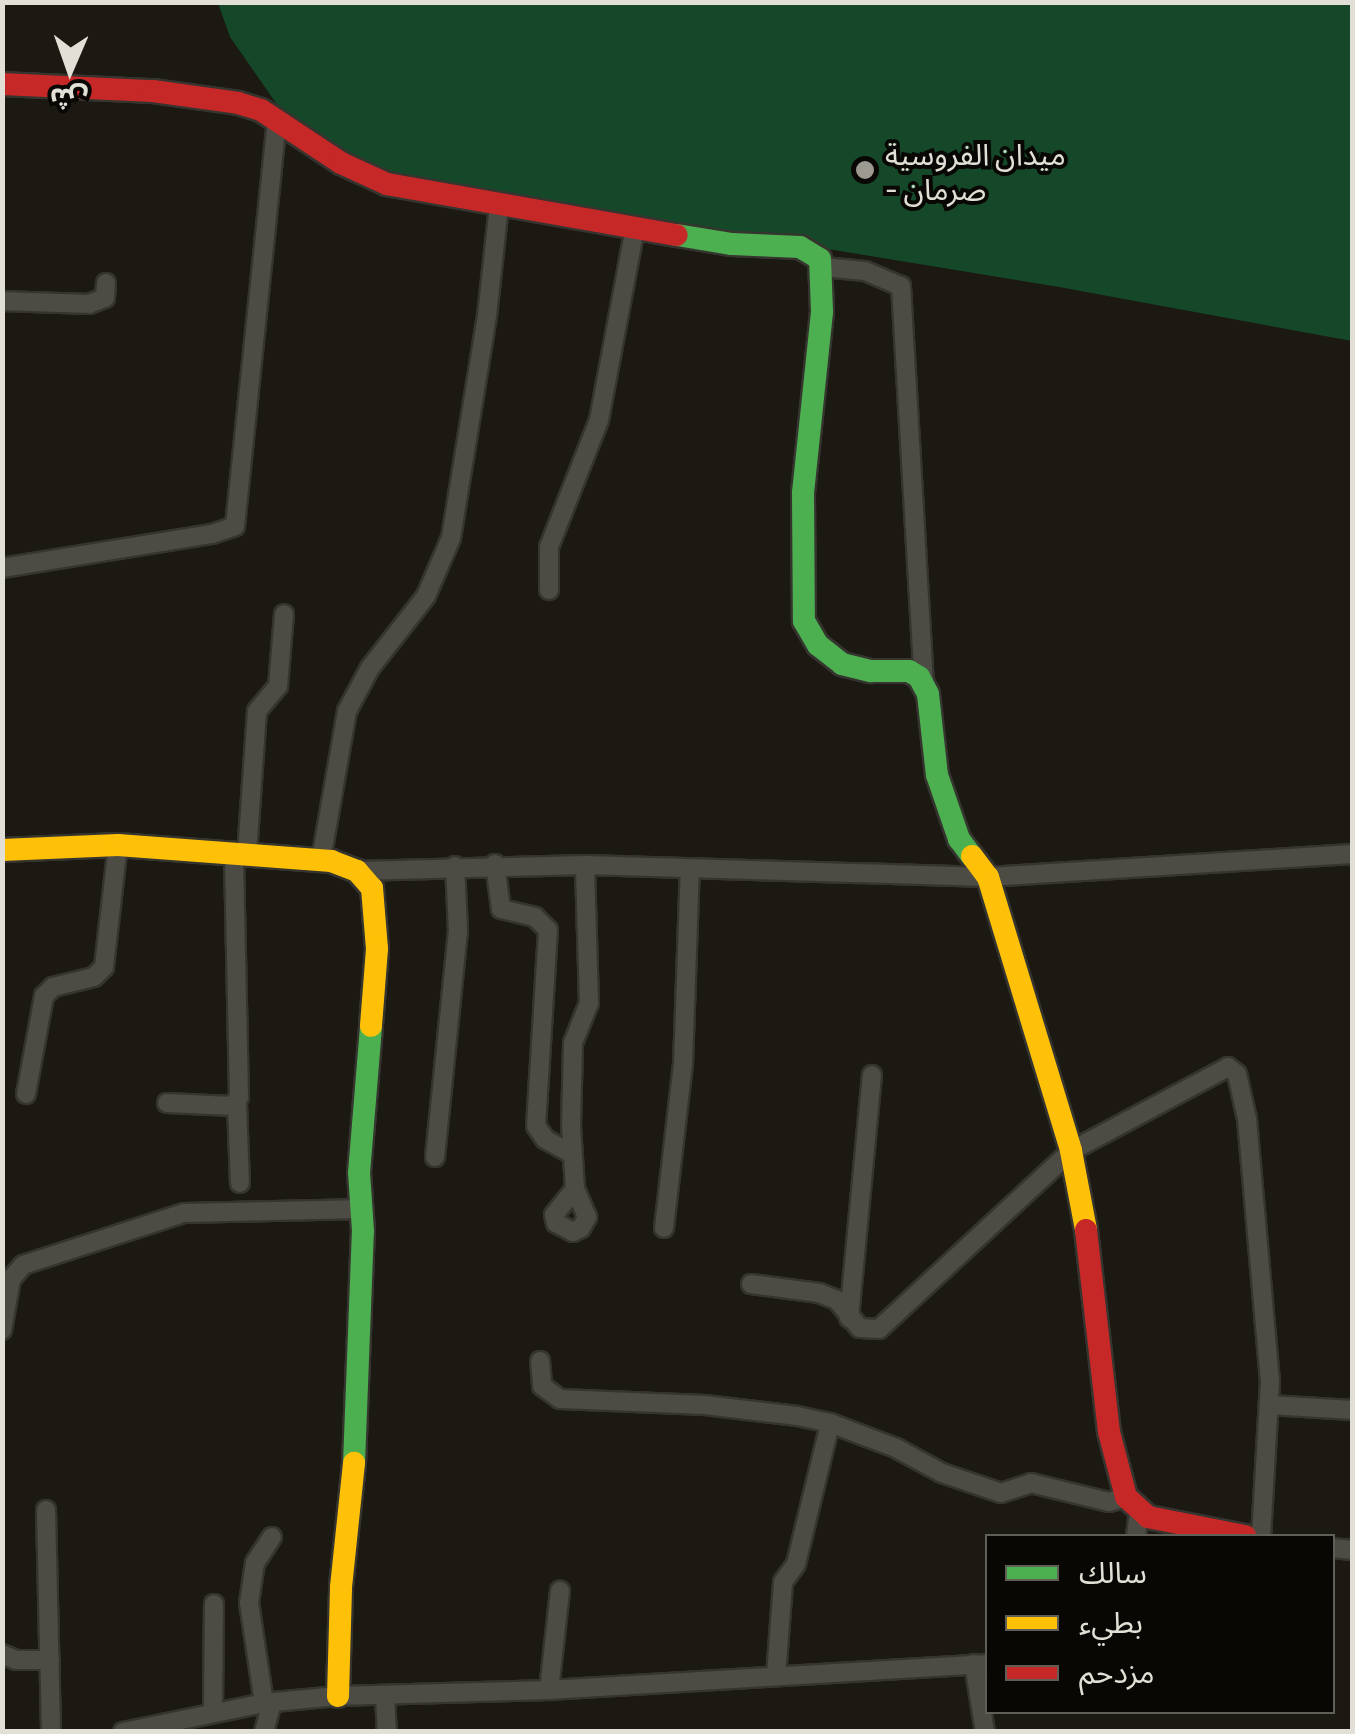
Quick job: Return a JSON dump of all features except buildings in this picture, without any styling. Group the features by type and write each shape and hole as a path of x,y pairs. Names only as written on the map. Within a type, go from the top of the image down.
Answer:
{"street":[{"path":"2,84 153,91 238,104 277,120 341,163 387,184 732,244 800,247 815,254 822,267 822,322 804,464 804,621 818,645 842,664 872,671 909,671 924,684"},
{"path":"2,568 212,534 235,526 277,120"},
{"path":"321,860 347,711 370,668 426,596 451,538 487,316 499,205"},
{"path":"548,590 549,547 599,420 636,228"},
{"path":"822,267 866,271 901,286 924,684 938,775 959,839 988,876 1071,1151 1089,1249 1109,1432 1133,1505 1136,1534"},
{"path":"2,302 89,304 104,298 106,283"},
{"path":"240,1183 236,1103 241,853 258,707 278,686 284,614"},
{"path":"26,1094 44,996 53,988 94,977 104,967 118,845"},
{"path":"2,850 118,845 321,860 357,871 494,864 988,876 1352,854"},
{"path":"494,864 501,909 535,918 548,930 536,1126 545,1139 572,1154"},
{"path":"575,1188 573,1043 589,1002 585,865"},
{"path":"435,1156 458,931 454,866"},
{"path":"664,1228 683,1065 690,869"},
{"path":"338,1696 341,1587 358,1426 362,1209 359,1173 377,949 372,888 357,871"},
{"path":"751,1284 819,1293 837,1300 848,1320 860,1328 879,1329 1071,1151 1222,1067 1234,1070 1247,1119 1270,1406 1260,1534"},
{"path":"848,1320 872,1075"},
{"path":"166,1103 236,1103"},
{"path":"2,1330 11,1279 23,1265 184,1213 362,1209"},
{"path":"540,1361 542,1386 560,1399 705,1405 830,1423 896,1448 942,1473 1002,1494 1031,1483 1133,1505 1238,1534"},
{"path":"1270,1406 1352,1410"},
{"path":"776,1676 782,1582 796,1564 830,1423"},
{"path":"46,1510 51,1732"},
{"path":"264,1732 268,1702 250,1602 255,1562 272,1537"},
{"path":"549,1690 560,1590"},
{"path":"213,1712 214,1604"},
{"path":"2,1654 16,1660 50,1660"},
{"path":"123,1732 268,1702 338,1696 385,1698 549,1690 980,1664 986,1732"},
{"path":"385,1698 387,1732"}],"green space":[{"name":"ميدان الفروسية - صرمان","path":"218,3 1352,3 1352,341 1059,287 402,179 352,161 283,113 230,37"}],"traffic: fast":[{"path":"677,235 732,244 800,247 820,259 822,312 803,493 804,621 818,645 842,664 871,671 909,671 919,677 928,694 937,775 959,839 972,856"},
{"path":"354,1463 363,1231 359,1173 371,1026"}],"traffic: slow":[{"path":"2,850 118,845 331,861 357,871 372,888 377,949 371,1026"},
{"path":"972,856 988,877 1071,1151 1086,1230"},
{"path":"338,1696 341,1587 354,1463"}],"traffic: jam":[{"path":"2,84 153,91 238,103 261,110 341,163 387,184 677,235"},
{"path":"1086,1230 1109,1432 1126,1497 1148,1517 1235,1534"}],"place":[{"name":"ميدان الفروسية - صرمان","path":"865,170"}]}
